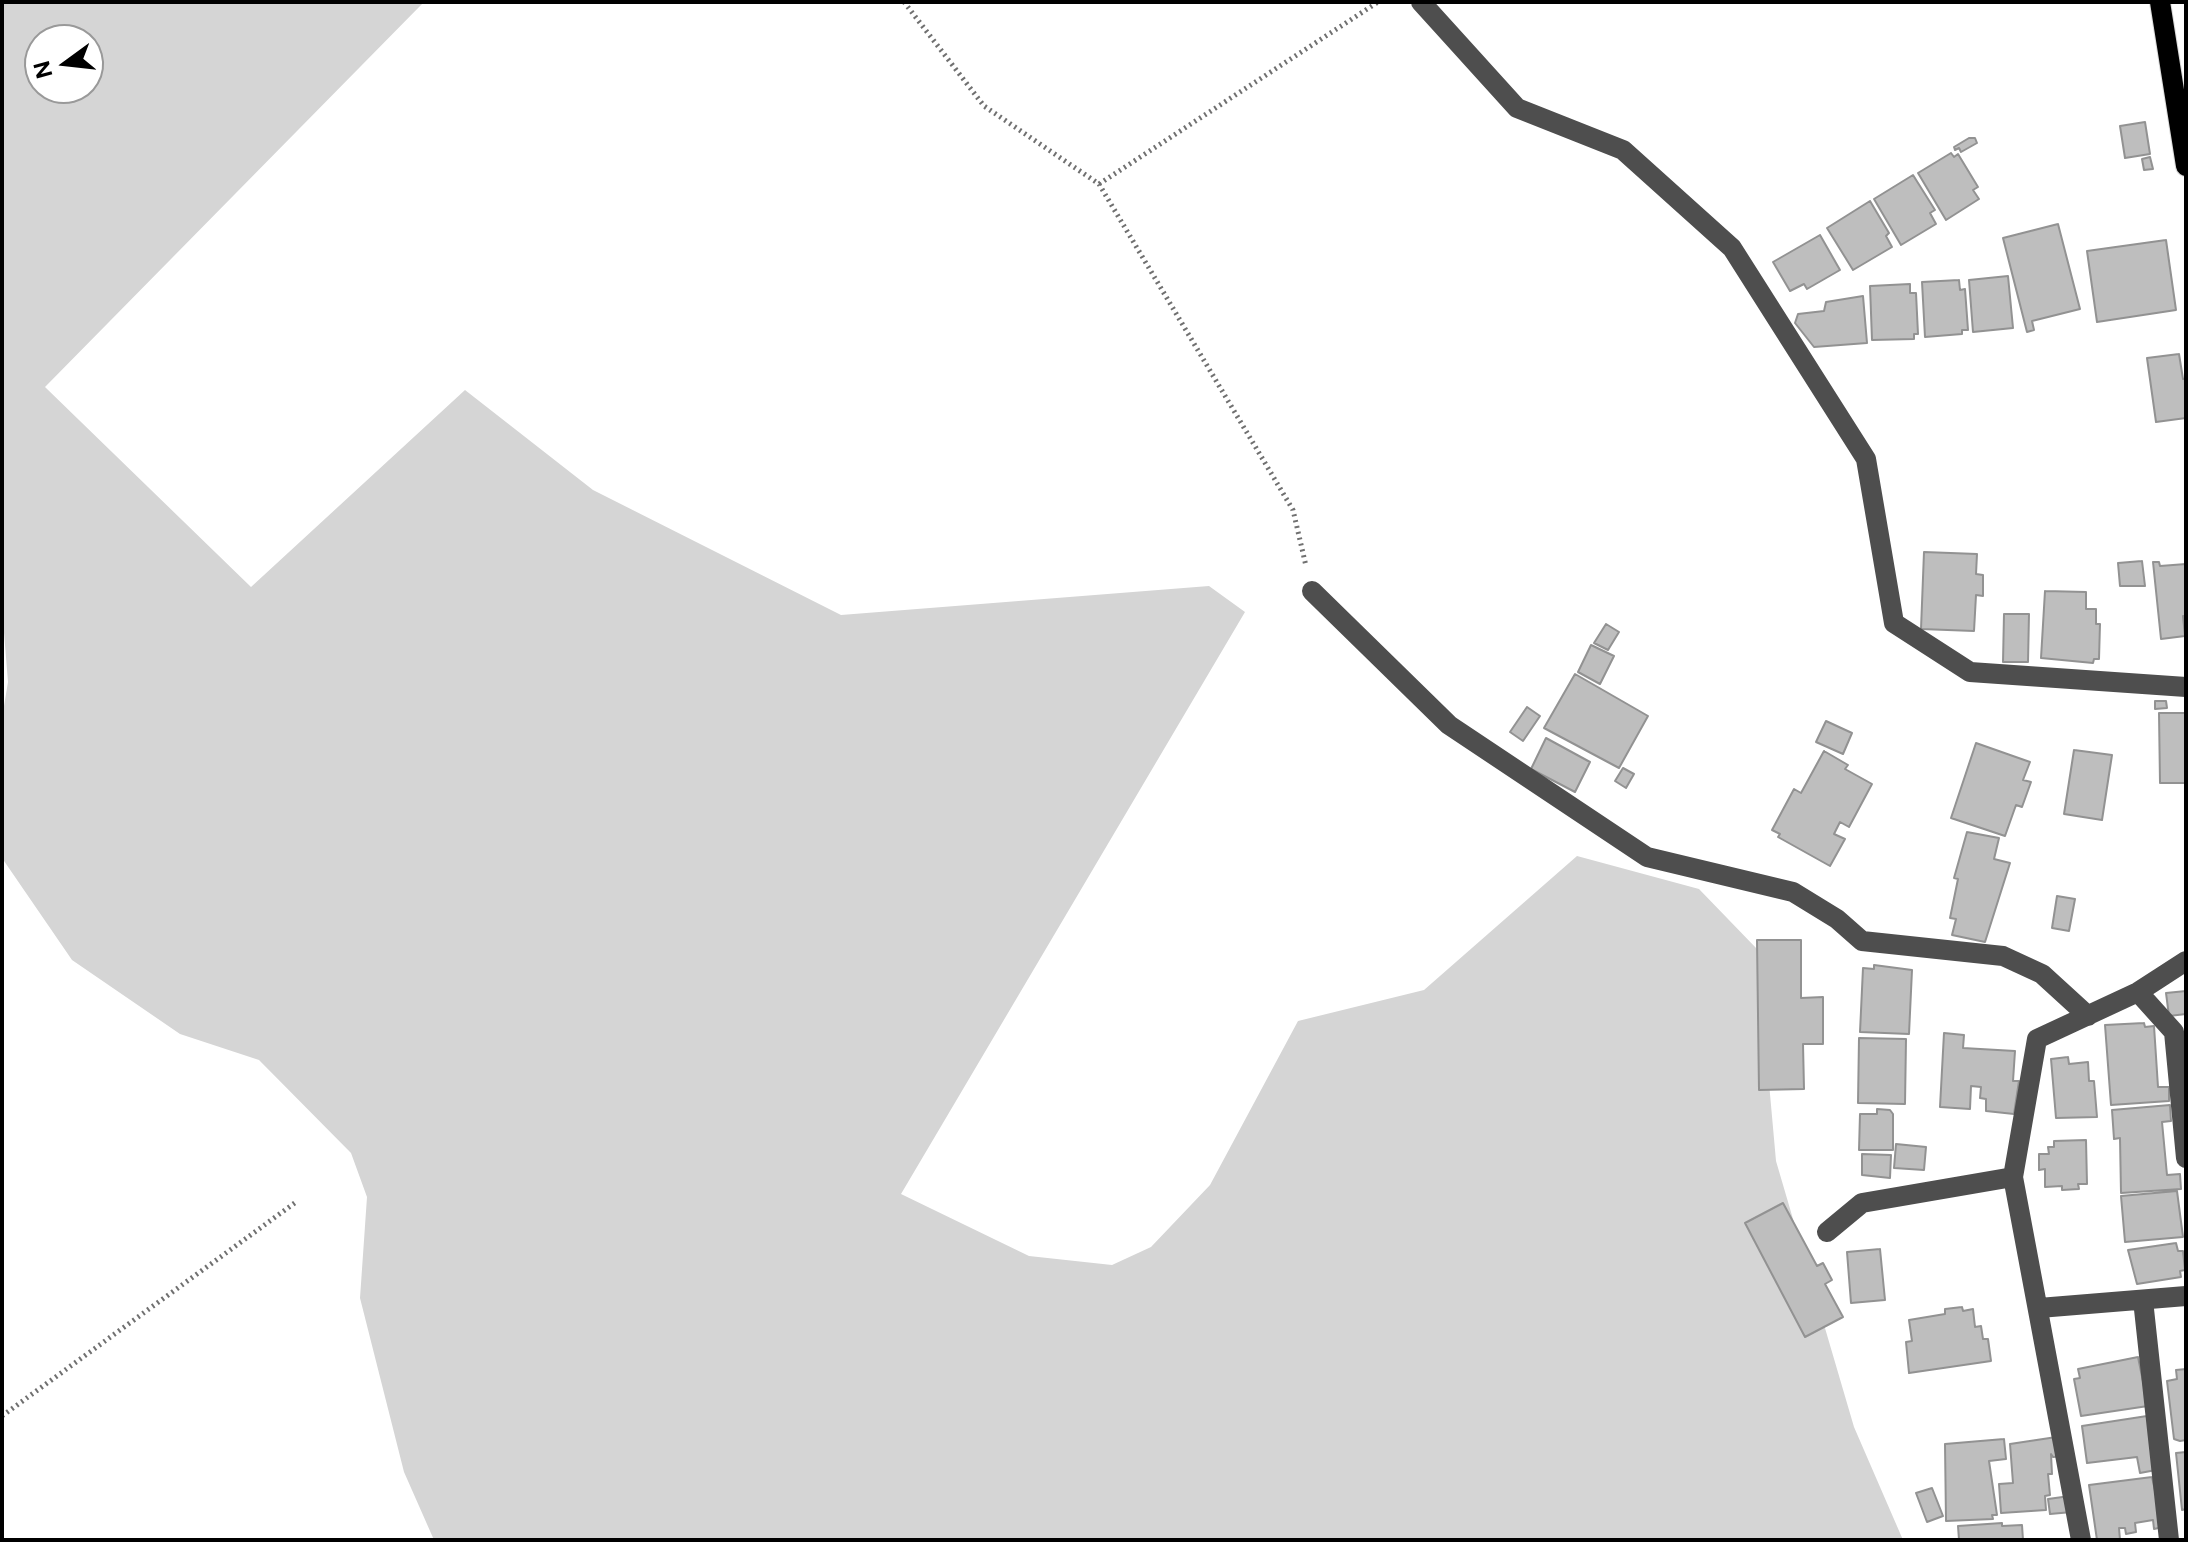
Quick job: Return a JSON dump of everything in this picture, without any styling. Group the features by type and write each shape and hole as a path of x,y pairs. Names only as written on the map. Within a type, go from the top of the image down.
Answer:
{"main road":[{"path":"2160,2 2184,134 2186,166"}],"street":[{"path":"1421,2 1517,108 1623,150 1732,248 1866,459 1894,623 1970,672 2186,687"},
{"path":"1312,591 1449,725 1647,857 1793,892 1837,919 1862,941 2003,956 2042,974 2088,1016"},
{"path":"2081,1540 2013,1177 2037,1039 2138,992 2186,961"},
{"path":"2138,992 2174,1032 2186,1158"},
{"path":"1827,1232 1862,1203 2013,1177"},
{"path":"2039,1308 2186,1296"},
{"path":"2143,1300 2169,1540"}],"path":[{"path":"904,2 984,106 1099,184 1293,510 1312,591"},
{"path":"1099,184 1378,2"},
{"path":"2,1416 296,1202"}],"shaded area":[{"path":"2,2 424,2 45,387 251,587 465,390 593,490 841,615 1209,586 1245,612 901,1194 1029,1256 1112,1265 1151,1247 1210,1185 1298,1021 1424,990 1577,856 1699,889 1757,949 1776,1161 1854,1427 1903,1540 434,1540 404,1472 360,1298 367,1197 351,1153 259,1060 180,1034 72,960 2,858 2,718 8,682 2,608"}],"building":[{"path":"2145,122 2150,154 2125,158 2120,126"},
{"path":"1975,138 1977,143 1961,152 1959,148 1955,150 1954,147"},
{"path":"1951,153 1954,157 1958,154 1978,187 1973,190 1979,199 1946,220 1918,173"},
{"path":"2150,157 2153,169 2144,170 2142,159"},
{"path":"1913,175 1935,210 1930,213 1936,224 1901,245 1874,199"},
{"path":"1870,201 1889,233 1886,236 1892,247 1853,270 1827,228"},
{"path":"2058,224 2080,309 2032,321 2034,330 2027,332 2003,238"},
{"path":"1820,235 1840,270 1807,289 1804,284 1790,291 1773,262"},
{"path":"2166,240 2176,310 2097,322 2087,251"},
{"path":"2008,276 2013,328 1973,332 1969,280"},
{"path":"1959,280 1960,290 1965,289 1968,330 1962,330 1962,334 1925,337 1922,282"},
{"path":"1910,284 1910,293 1916,293 1918,334 1914,334 1914,339 1872,340 1870,286"},
{"path":"1863,296 1867,343 1814,347 1795,323 1798,314 1824,311 1826,302"},
{"path":"2179,354 2183,379 2186,379 2186,418 2156,422 2147,358"},
{"path":"1924,552 1977,554 1976,574 1983,575 1983,596 1976,595 1974,631 1921,629"},
{"path":"2142,561 2145,586 2120,586 2118,563"},
{"path":"2153,562 2159,562 2160,566 2186,564 2185,636 2161,639"},
{"path":"2045,591 2086,592 2086,609 2096,609 2096,624 2100,624 2099,659 2094,659 2093,663 2041,658"},
{"path":"2004,614 2029,614 2028,662 2003,662"},
{"path":"1606,624 1619,632 1608,650 1594,643"},
{"path":"1591,645 1614,656 1600,684 1578,672"},
{"path":"1575,674 1648,716 1619,768 1544,728"},
{"path":"2155,701 2166,701 2167,708 2155,709"},
{"path":"1527,707 1540,716 1523,741 1510,732"},
{"path":"2159,713 2186,713 2186,783 2160,783"},
{"path":"1826,721 1852,733 1843,754 1816,742"},
{"path":"1546,738 1590,762 1575,792 1531,769"},
{"path":"1976,743 2030,762 2023,780 2031,782 2022,807 2016,805 2005,836 1951,818"},
{"path":"2074,750 2112,755 2102,820 2064,814"},
{"path":"1824,751 1848,765 1845,769 1872,784 1849,827 1840,822 1834,834 1845,839 1830,866 1778,837 1780,834 1772,830 1794,789 1801,793"},
{"path":"1623,768 1634,774 1626,788 1615,781"},
{"path":"1967,832 1999,838 1994,859 2010,863 1985,942 1952,935 1956,919 1950,918 1958,879 1954,878"},
{"path":"2057,896 2075,899 2069,931 2052,928"},
{"path":"1757,940 1801,940 1801,998 1823,997 1823,1044 1803,1044 1804,1089 1759,1090"},
{"path":"1874,965 1912,970 1909,1034 1860,1032 1863,968 1874,969"},
{"path":"2186,991 2186,1014 2169,1016 2166,993"},
{"path":"2144,1023 2145,1027 2154,1026 2158,1087 2169,1087 2169,1101 2111,1105 2105,1025"},
{"path":"1944,1033 1964,1035 1963,1048 2015,1051 2013,1081 2019,1081 2014,1114 1986,1111 1986,1099 1980,1098 1981,1087 1971,1086 1970,1109 1940,1107"},
{"path":"1859,1038 1906,1039 1905,1104 1858,1103"},
{"path":"2068,1057 2069,1064 2088,1062 2089,1081 2094,1081 2097,1117 2056,1118 2051,1059"},
{"path":"2170,1105 2171,1121 2162,1122 2167,1175 2180,1174 2181,1189 2121,1193 2120,1138 2114,1139 2112,1110"},
{"path":"1877,1109 1890,1110 1893,1114 1893,1150 1859,1150 1860,1114 1877,1114"},
{"path":"2086,1140 2087,1184 2078,1184 2079,1189 2045,1187 2045,1169 2039,1170 2039,1154 2049,1154 2048,1147 2054,1147 2054,1141"},
{"path":"1896,1144 1926,1147 1924,1170 1894,1168"},
{"path":"1862,1154 1891,1155 1890,1178 1862,1175"},
{"path":"2177,1191 2183,1237 2125,1242 2121,1196"},
{"path":"1783,1203 1817,1266 1823,1263 1832,1280 1825,1284 1843,1317 1805,1337 1745,1223"},
{"path":"2176,1243 2178,1251 2183,1251 2185,1270 2180,1271 2181,1277 2137,1284 2128,1250"},
{"path":"1880,1249 1885,1300 1851,1303 1847,1252"},
{"path":"1962,1307 1963,1311 1973,1309 1975,1327 1981,1326 1983,1339 1988,1339 1991,1361 1909,1373 1906,1342 1912,1341 1909,1320 1945,1314 1945,1309"},
{"path":"2138,1357 2148,1406 2081,1416 2074,1379 2080,1378 2078,1369"},
{"path":"2186,1369 2186,1440 2180,1441 2174,1439 2167,1381 2177,1379 2176,1370"},
{"path":"2147,1416 2156,1470 2140,1473 2137,1457 2087,1463 2082,1426"},
{"path":"2063,1436 2065,1456 2053,1457 2051,1454 2052,1474 2048,1474 2050,1495 2045,1496 2046,1510 2001,1513 1999,1484 2013,1483 2010,1444"},
{"path":"2004,1439 2006,1459 1989,1461 1997,1515 1992,1515 1993,1519 1946,1521 1945,1444"},
{"path":"2186,1452 2186,1509 2182,1510 2176,1453"},
{"path":"2152,1477 2163,1527 2154,1529 2153,1520 2135,1523 2136,1532 2126,1534 2125,1528 2119,1528 2120,1540 2097,1540 2089,1485"},
{"path":"1932,1488 1943,1516 1927,1522 1916,1493"},
{"path":"2070,1496 2072,1512 2050,1514 2048,1499"},
{"path":"2002,1523 2002,1526 2022,1525 2023,1540 1959,1540 1958,1526"}]}
